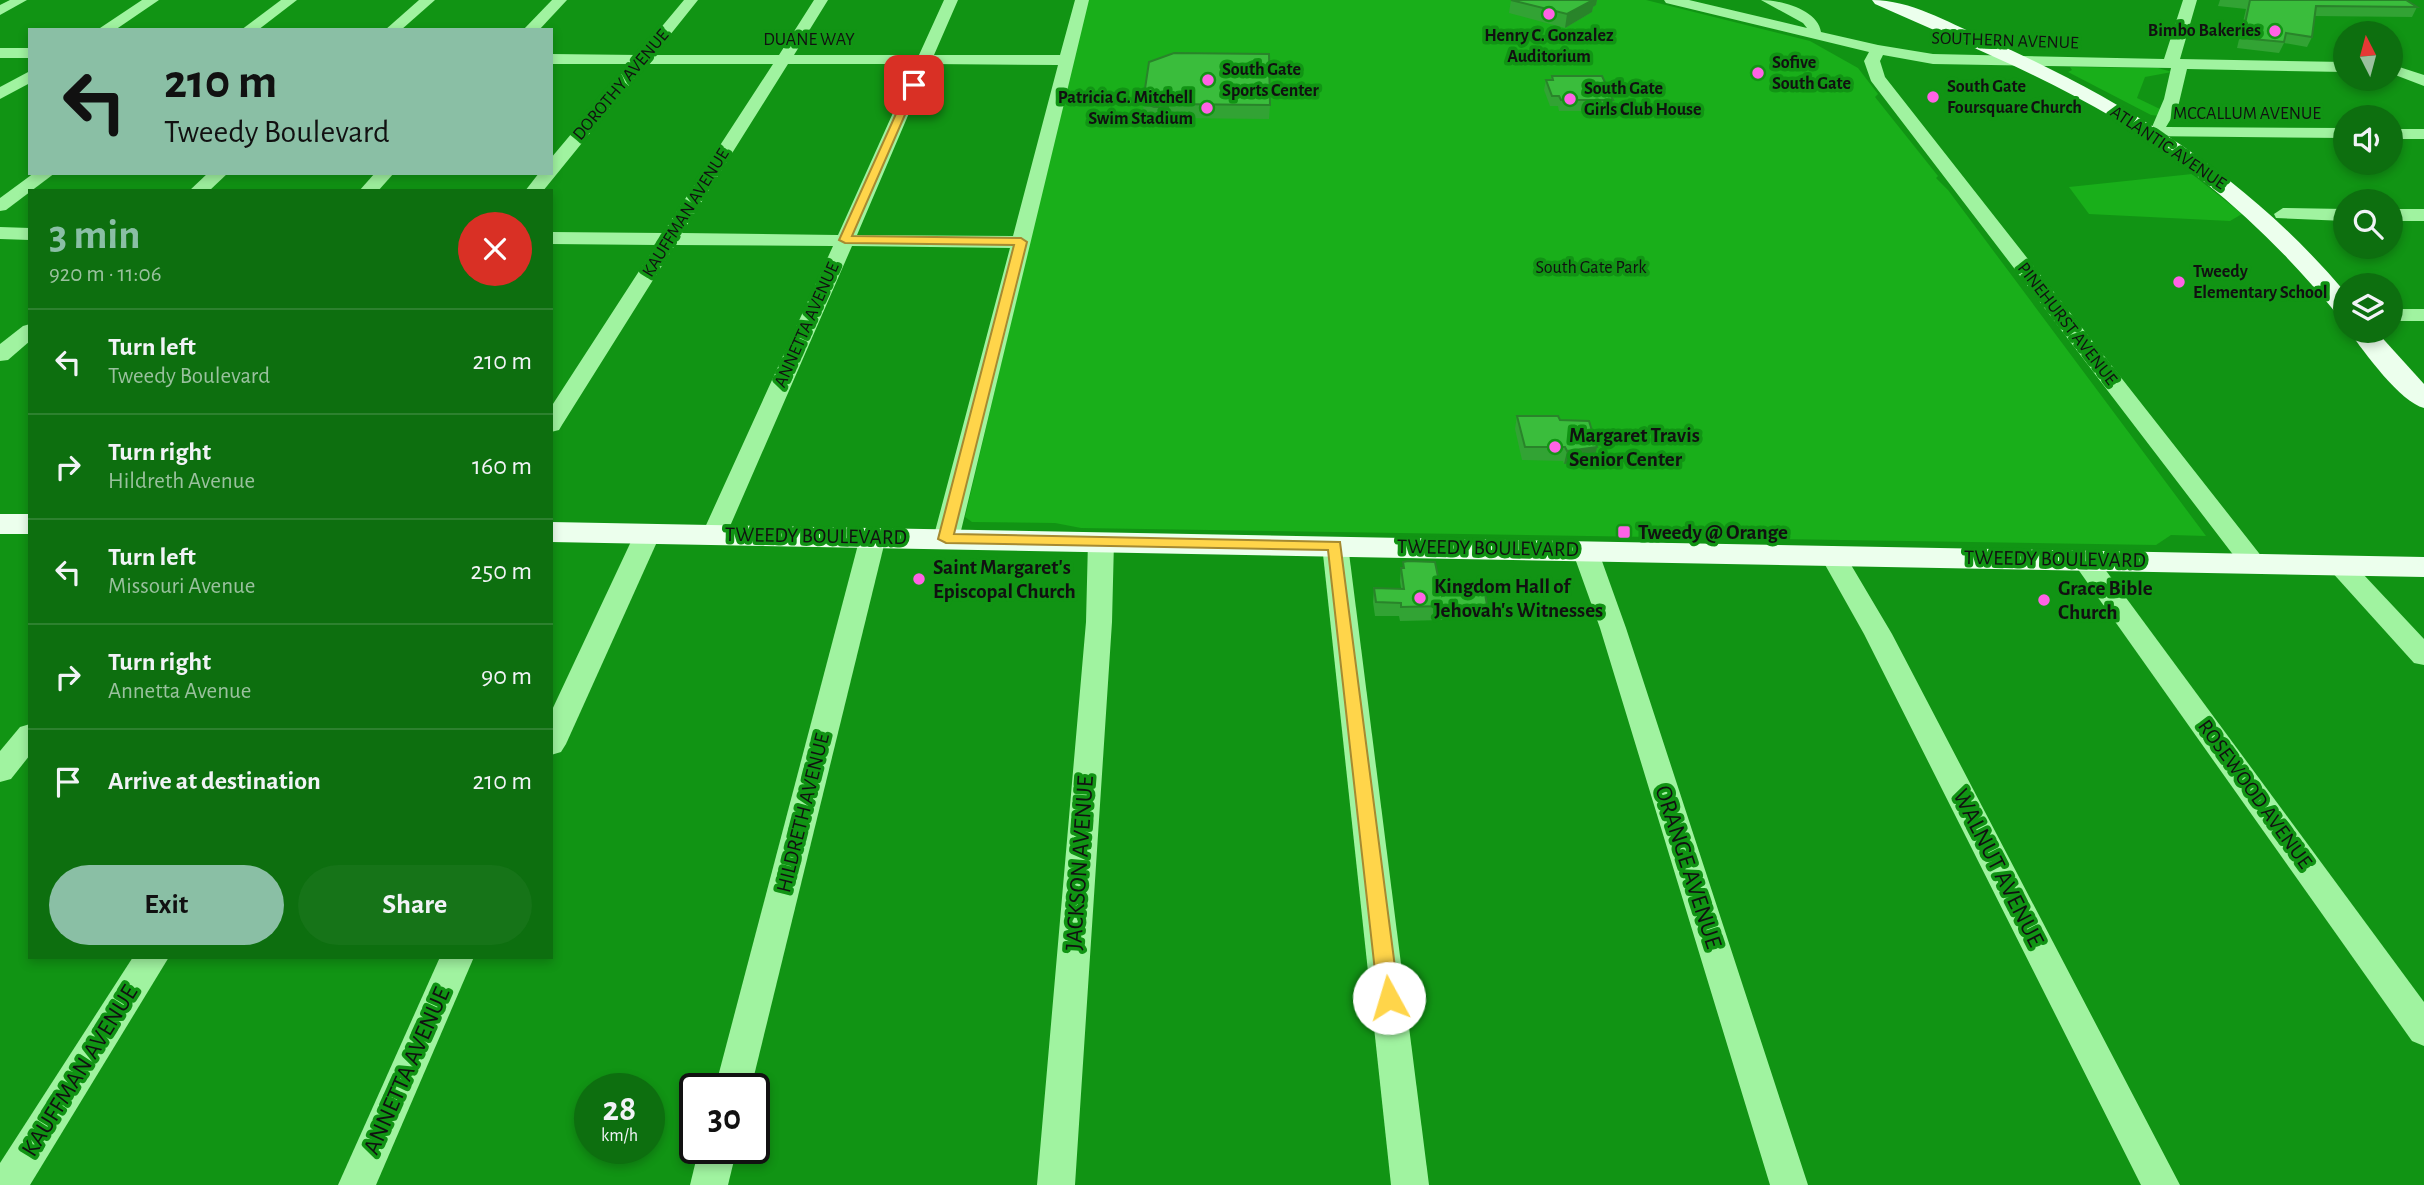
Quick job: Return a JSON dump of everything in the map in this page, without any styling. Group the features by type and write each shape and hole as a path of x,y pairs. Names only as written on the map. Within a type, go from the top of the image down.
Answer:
{"main road":[{"name":"ATLANTIC AVENUE","path":"1881,0 2026,62"},
{"name":"ATLANTIC AVENUE","path":"1896,0 2026,62 2120,113 2160,130 2232,173 2283,214 2338,273"},
{"name":"ATLANTIC AVENUE","path":"2160,130 2251,208 2312,267 2333,293"},
{"path":"2373,343 2424,400"},
{"path":"2396,343 2424,375"},
{"path":"0,524 28,524"},
{"name":"TWEEDY BOULEVARD","path":"553,532 2424,567"}],"street":[{"path":"0,11 20,0"},
{"path":"107,28 152,0"},
{"path":"251,28 290,0"},
{"path":"394,28 428,0"},
{"path":"532,28 560,0"},
{"name":"DOROTHY AVENUE","path":"553,167 691,0"},
{"name":"KAUFFMAN AVENUE","path":"553,422 821,0"},
{"name":"ANNETTA AVENUE","path":"715,534 951,0"},
{"path":"946,539 1082,0"},
{"name":"SOUTHERN AVENUE","path":"1671,0 1878,50 1957,61 2333,67"},
{"name":"PINEHURST AVENUE","path":"1768,0 1808,20 1814,26 1812,34 1878,78 2253,563"},
{"path":"2160,130 2180,69 2172,59 2190,0"},
{"path":"1878,50 1872,61 1878,78 1897,65 1957,61"},
{"path":"0,53 28,53"},
{"name":"DUANE WAY","path":"553,58 1067,60"},
{"path":"2403,68 2424,68"},
{"path":"2403,73 2424,81"},
{"path":"0,94 28,77"},
{"name":"MCCALLUM AVENUE","path":"2160,130 2333,134"},
{"path":"2403,134 2424,134"},
{"path":"0,206 43,175"},
{"path":"200,189 217,175"},
{"path":"370,189 383,175"},
{"name":"DOROTHY AVENUE","path":"536,189 547,175"},
{"path":"2283,214 2333,215"},
{"path":"2403,215 2424,215"},
{"path":"0,233 28,234"},
{"path":"553,238 1021,242"},
{"path":"2403,315 2424,315"},
{"path":"0,355 28,332"},
{"path":"553,740 648,533"},
{"name":"HILDRETH AVENUE","path":"737,1073 873,537"},
{"name":"JACKSON AVENUE","path":"1056,1185 1099,622 1101,541"},
{"path":"1335,545 1410,1185"},
{"name":"ORANGE AVENUE","path":"1585,550 1613,628 1789,1185"},
{"name":"WALNUT AVENUE","path":"1832,554 1878,634 2161,1185"},
{"name":"ROSEWOOD AVENUE","path":"2084,559 2424,1030"},
{"path":"2339,565 2424,656"},
{"path":"0,771 28,737"},
{"name":"KAUFFMAN AVENUE","path":"8,1185 151,959"},
{"name":"ANNETTA AVENUE","path":"357,1185 456,959"},
{"path":"709,1185 714,1164"}],"green space":[{"name":"South Gate Park","path":"1087,0 1646,0 1810,41 1858,68 1878,94 1875,97 1938,176 1936,178 1948,190 2206,536 2171,535 2156,545 1081,528 1055,523 972,522 965,517"},
{"path":"2070,67 2158,68 2172,72 2145,77 2137,98 2160,109 2159,116 2151,115 2068,72 2072,70"},
{"path":"2192,174 2242,214 2230,221 2089,214 2069,187"}],"building":[{"path":"1511,0 1593,0 1567,14"},
{"path":"2250,0 2406,0 2417,7 2316,6 2312,37 2286,33 2284,42 2242,38"},
{"path":"1174,53 1269,54 1270,105 1168,104 1168,107 1154,107 1143,102 1149,62"},
{"path":"1552,76 1602,76 1613,100 1561,100 1559,96 1552,96 1546,80 1553,80"},
{"path":"1517,416 1558,416 1560,420 1589,421 1597,447 1567,451 1565,447 1525,447"},
{"path":"1403,562 1435,562 1442,596 1466,582 1483,582 1487,605 1401,607 1401,603 1376,602 1374,588 1404,589 1401,568 1404,568"}],"place":[{"name":"Henry C. Gonzalez Auditorium","path":"1549,14"},
{"name":"Bimbo Bakeries","path":"2275,31"},
{"name":"Sofive South Gate","path":"1758,73"},
{"name":"South Gate Sports Center","path":"1208,80"},
{"name":"South Gate Foursquare Church","path":"1933,97"},
{"name":"South Gate Girls Club House","path":"1570,99"},
{"name":"Patricia G. Mitchell Swim Stadium","path":"1207,108"},
{"name":"Tweedy Elementary School","path":"2179,282"},
{"name":"Margaret Travis Senior Center","path":"1555,447"},
{"name":"Tweedy @ Orange","path":"1624,532"},
{"name":"Saint Margaret's Episcopal Church","path":"919,579"},
{"name":"Kingdom Hall of Jehovah's Witnesses","path":"1420,598"},
{"name":"Grace Bible Church","path":"2044,600"}],"route":[{"path":"914,85 845,240 1021,242 946,539 1335,545 1389,998"}]}
